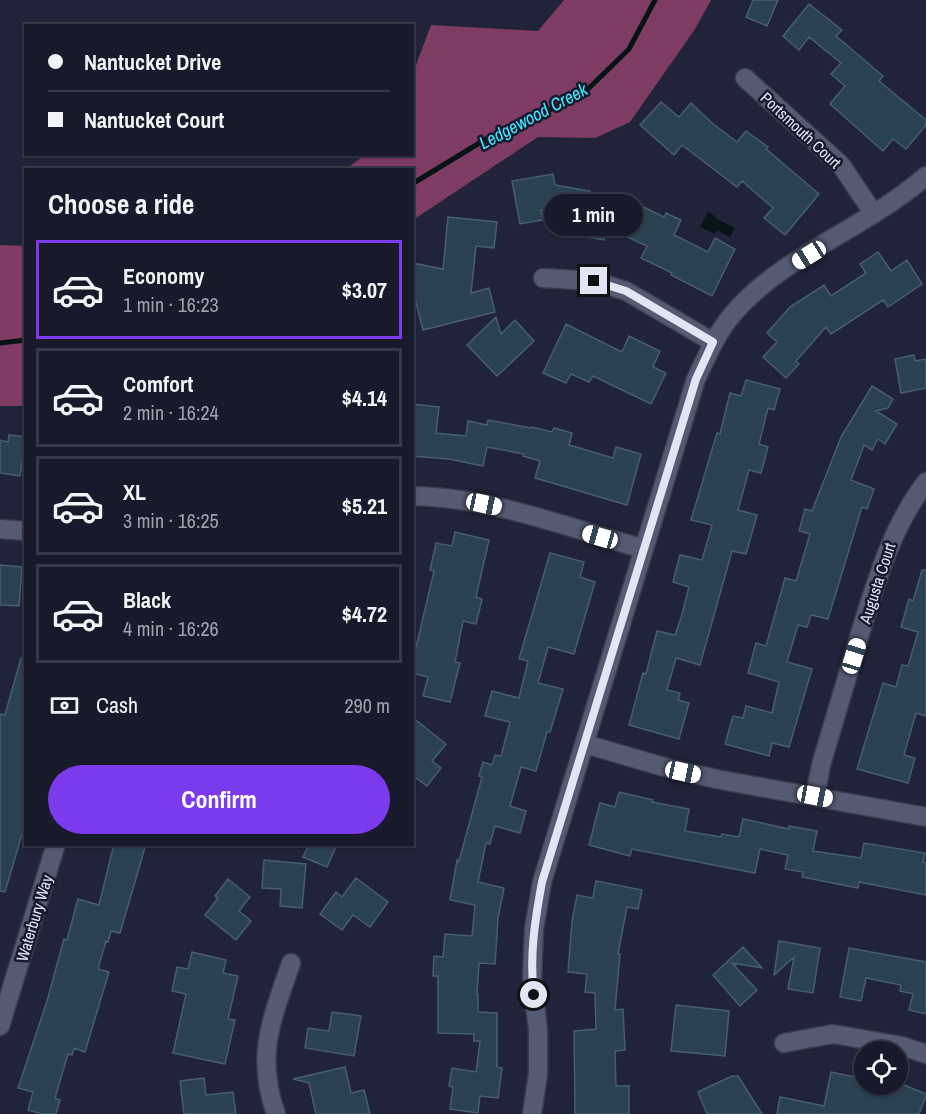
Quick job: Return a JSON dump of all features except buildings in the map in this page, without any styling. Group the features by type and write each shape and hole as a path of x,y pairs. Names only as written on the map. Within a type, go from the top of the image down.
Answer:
{"street":[{"name":"Portsmouth Court","path":"745,78 841,165 874,214"},
{"path":"532,1114 538,1074 538,1030 532,978 534,929 542,882 696,379 713,342 733,314 769,279 874,214 926,176"},
{"path":"543,278 594,281 626,291 713,342"},
{"name":"Augusta Court","path":"815,796 821,765 879,569 893,535 914,497 926,482"},
{"path":"414,496 466,500 502,508 644,549"},
{"path":"0,529 24,531"},
{"path":"585,744 664,767 926,817"},
{"name":"Waterbury Way","path":"0,1026 56,846"},
{"path":"276,1114 268,1093 266,1060 270,1025 291,963"},
{"path":"784,1043 833,1034 902,1046 926,1054"}],"shaded area":[{"path":"564,0 711,0 695,29 630,122 595,138 538,137 414,219 414,168 347,168 364,156 414,156 414,70 431,25 538,31"},
{"path":"708,212 735,228 730,237 717,230 715,234 700,227"},
{"path":"0,245 24,246 24,406 0,406"}],"waterway":[{"name":"Ledgewood Creek","path":"414,183 486,139 544,113 587,90 629,49 655,0"},
{"name":"Ledgewood Creek","path":"0,343 24,340"}],"route":[{"path":"534,995 532,978 534,929 542,882 696,379 713,342 626,291 594,281"}]}
